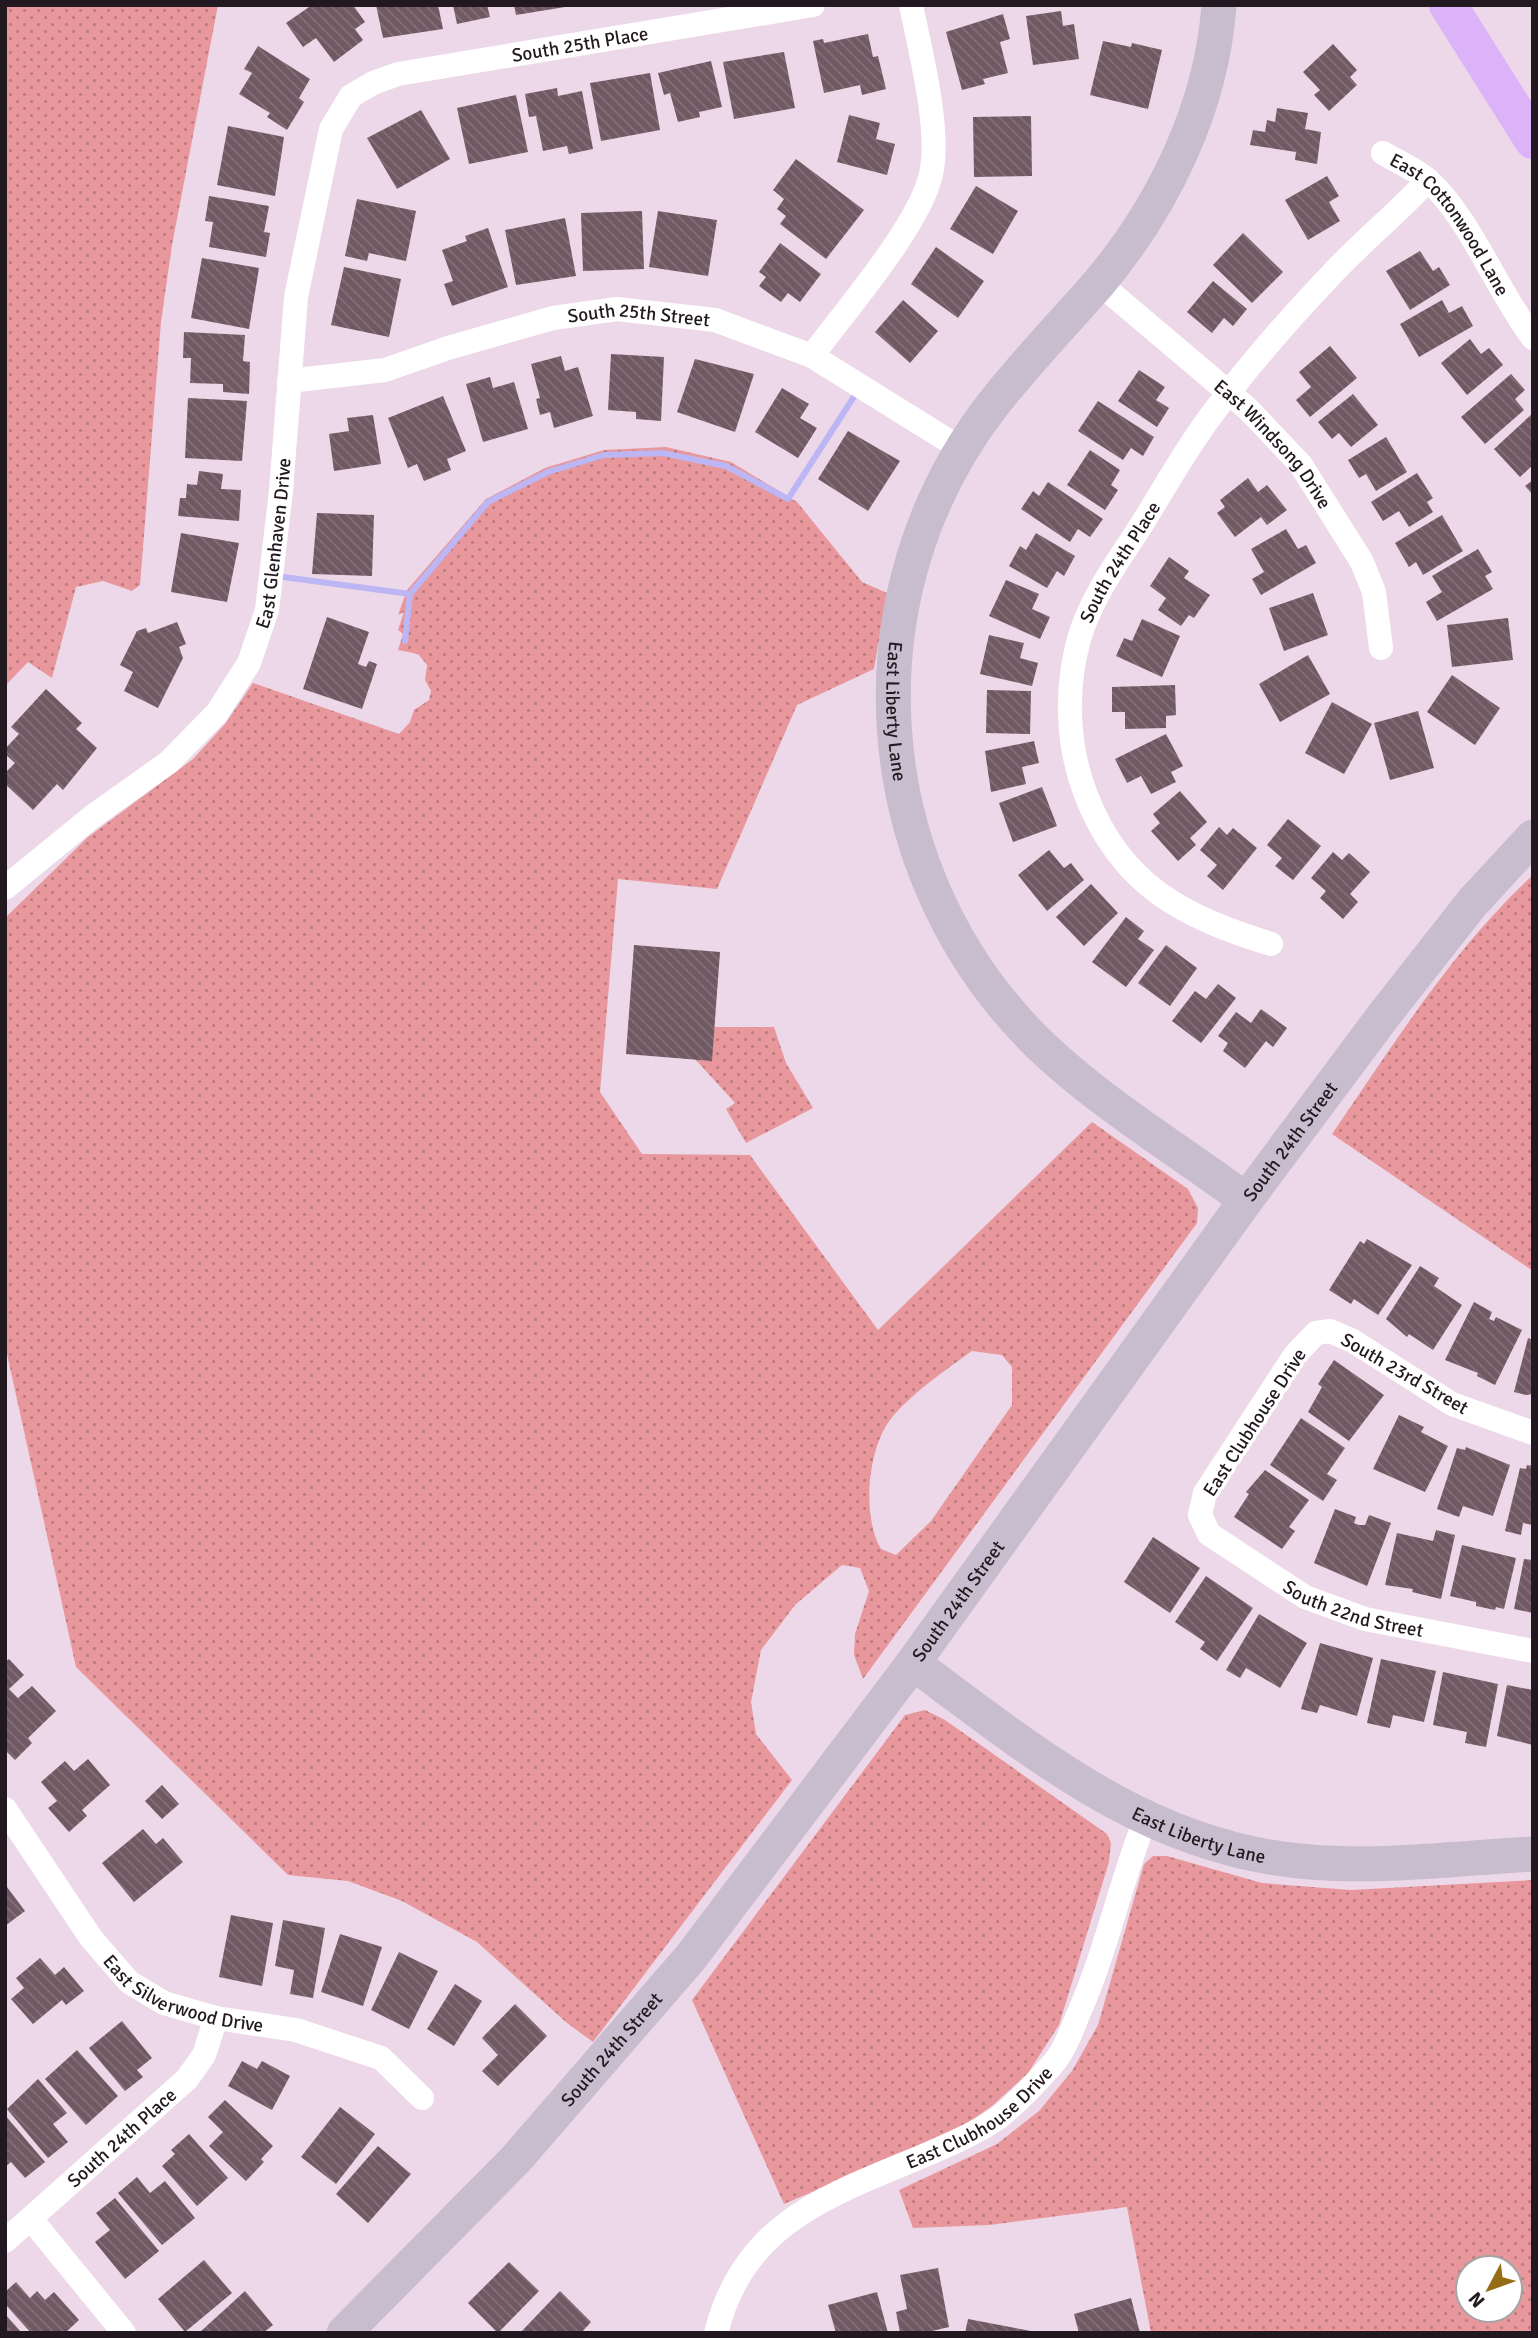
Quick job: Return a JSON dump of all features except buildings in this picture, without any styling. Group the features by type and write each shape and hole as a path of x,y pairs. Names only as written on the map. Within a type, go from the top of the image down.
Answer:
{"highway":[{"path":"1448,5 1533,140"}],"street":[{"name":"South 25th Place","path":"351,96 373,83 398,74 813,5"},
{"path":"812,356 909,223 931,174 933,139 912,5"},
{"name":"East Liberty Lane","path":"1219,5 1203,89 1183,149 1161,192 1129,244 1099,283 991,407 963,450 927,519 903,600 895,650 893,708 900,785 925,871 964,951 985,983 1029,1035 1079,1078 1246,1200"},
{"name":"East Glenhaven Drive","path":"5,888 93,816 169,762 217,713 248,663 267,610 296,298 326,151 335,120 351,96"},
{"name":"East Cottonwood Lane","path":"1383,153 1428,180 1453,208 1496,283 1533,338"},
{"name":"South 24th Place","path":"1271,944 1210,925 1182,911 1141,878 1104,832 1082,785 1074,756 1069,692 1074,661 1092,605 1212,414 1329,277 1428,180"},
{"name":"East Windsong Drive","path":"1099,283 1230,393 1282,442 1301,465 1362,562 1374,592 1381,648"},
{"name":"South 25th Street","path":"289,381 385,370 448,348 553,318 617,309 715,320 812,356 963,450"},
{"name":"South 24th Street","path":"344,2333 516,2159 691,1957 913,1662 1246,1200 1442,939 1502,867 1533,837"},
{"name":"South 23rd Street","path":"1315,1333 1330,1331 1353,1341 1452,1404 1533,1433"},
{"name":"East Clubhouse Drive","path":"1200,1515 1205,1493 1295,1355 1315,1333"},
{"name":"South 22nd Street","path":"1200,1515 1209,1534 1305,1597 1336,1611 1533,1651"},
{"name":"East Liberty Lane","path":"913,1662 1082,1784 1145,1820 1247,1853 1309,1862 1533,1854"},
{"name":"East Silverwood Drive","path":"5,1809 90,1938 129,1982 164,2003 216,2018 296,2030 381,2058 422,2098"},
{"name":"East Clubhouse Drive","path":"716,2333 731,2291 752,2253 791,2218 851,2186 958,2141 998,2118 1054,2063 1070,2034 1097,1969 1145,1820"},
{"name":"South 24th Place","path":"5,2241 187,2079 204,2055 216,2018"},
{"path":"31,2219 124,2333"}],"shaded area":[{"path":"5,5 218,5 172,245 161,322 140,585 132,591 103,581 76,587 52,678 28,662 5,686"},
{"path":"666,447 731,462 797,502 862,582 887,593 874,669 797,705 717,889 618,879 600,1092 642,1154 750,1155 878,1330 1092,1122 1188,1189 1198,1208 1197,1223 863,1679 854,1655 855,1634 869,1591 860,1568 842,1565 795,1605 761,1650 751,1702 756,1734 792,1780 593,2042 567,2023 477,1942 402,1901 348,1881 288,1875 76,1667 5,1345 5,918 88,837 193,759 225,724 253,683 399,734 410,722 414,710 429,700 431,691 425,680 427,665 418,654 398,650 403,634 398,630 404,612 398,615 407,590 486,499 545,468 604,450","holes":["972,1351 1002,1355 1012,1367 1012,1405 931,1521 896,1555 881,1549 871,1520 870,1484 876,1449 890,1420 917,1393"]},
{"path":"1533,875 1533,1271 1332,1134 1401,1032 1450,966 1476,934"},
{"path":"714,1027 774,1027 786,1063 813,1108 746,1143 726,1109 735,1103 695,1059"},
{"path":"925,1710 945,1720 1107,1834 1111,1843 1109,1862 1059,2025 1028,2073 992,2106 962,2127 784,2204 692,2000 905,1715"},
{"path":"1153,1856 1167,1856 1262,1883 1351,1890 1533,1880 1533,2333 1151,2333 1127,2207 990,2225 913,2228 899,2190 997,2144 1039,2111 1072,2071 1098,2025 1144,1864"}],"waterway":[{"path":"276,576 410,594 488,502 548,472 604,455 663,453 726,466 788,499 857,392"},
{"path":"405,641 410,594"}]}
